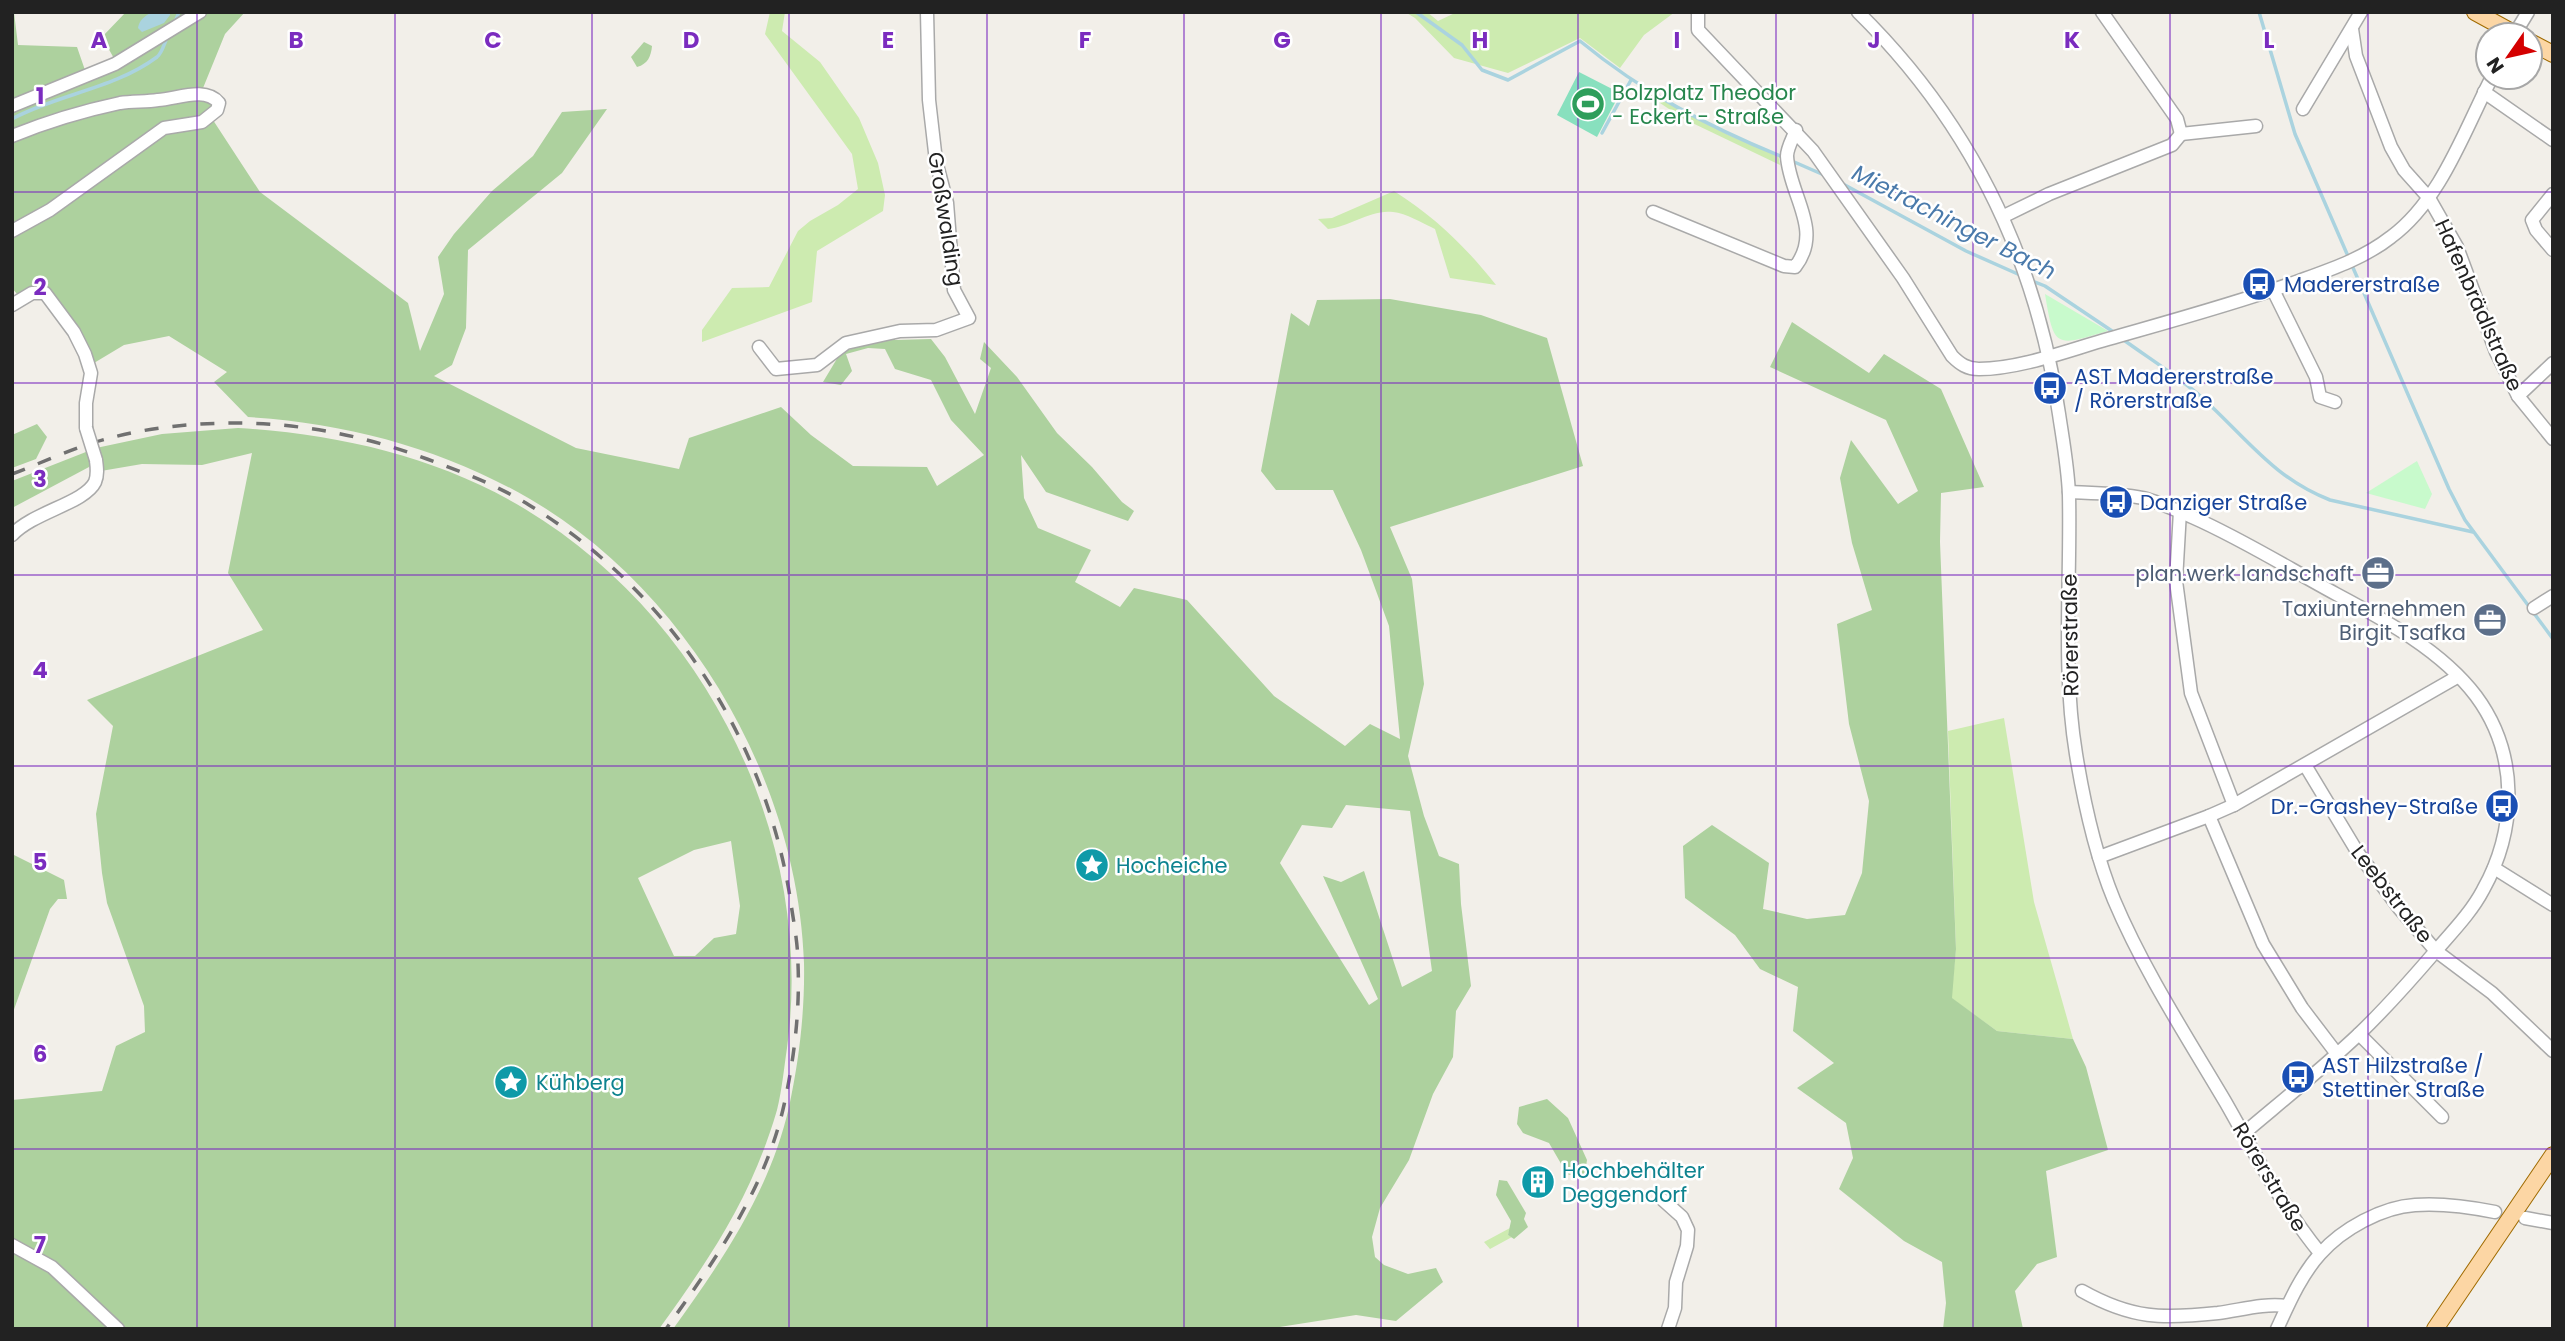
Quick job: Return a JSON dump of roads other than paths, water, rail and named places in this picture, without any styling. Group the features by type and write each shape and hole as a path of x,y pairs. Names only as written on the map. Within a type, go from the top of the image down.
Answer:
{"main road":[{"path":"2475,12 2491,21"},
{"path":"2435,1329 2553,1155"}],"street":[{"path":"12,106 114,64 200,12"},
{"name":"Großwalding","path":"759,347 776,369 817,365 846,343 900,331 936,330 969,318 954,290 947,203 936,161 929,100 928,12"},
{"path":"1698,12 1698,30 1796,130 1826,168 1903,278 1952,356 1962,366 1979,369 2050,356 2273,290 2357,259 2393,237 2429,198 2441,180 2484,92 2553,140"},
{"path":"2102,12 2177,119 2181,134"},
{"path":"2304,109 2361,12"},
{"name":"Rörerstraße","path":"1861,13 1923,84 1971,158 2004,216 2031,286 2050,356 2069,492 2068,629 2077,759 2099,857 2113,897 2133,941 2268,1177 2320,1253"},
{"name":"Hafenbrädlstraße","path":"2352,29 2356,56 2391,146 2404,170 2429,198 2457,247 2486,329 2518,396 2553,439"},
{"path":"2337,54 2356,56"},
{"path":"12,136 30,128 122,103 200,94 215,98 219,103 217,110 202,122 164,128 50,210 12,230"},
{"path":"2004,216 2049,194 2172,145 2181,134 2256,126"},
{"path":"1653,212 1784,266 1795,267 1802,258 1808,240 1803,208 1787,154 1796,130"},
{"path":"2553,194 2532,220 2536,230 2553,250"},
{"path":"2273,290 2316,377 2320,397 2335,402"},
{"path":"12,305 32,293 45,293 74,332 85,354 90,373 86,428 96,460 94,484 86,493 31,519 12,535"},
{"path":"2518,396 2553,363"},
{"path":"2069,492 2145,499 2180,512 2258,550 2372,614 2417,643 2458,677 2475,696 2492,722 2503,749 2509,777 2510,806 2494,868 2476,902 2436,951 2359,1034 2244,1134"},
{"path":"2180,512 2176,581 2189,681 2209,744 2234,805"},
{"path":"2534,608 2553,597"},
{"path":"2099,857 2234,805 2458,677"},
{"name":"Leebstraße","path":"2305,765 2358,853 2399,908 2436,951 2492,993 2553,1051"},
{"path":"2209,816 2263,944 2302,1008 2337,1054"},
{"path":"2494,868 2553,905"},
{"path":"2359,1034 2442,1117"},
{"path":"1663,1200 1682,1217 1688,1230 1687,1246 1676,1282 1675,1308 1668,1329"},
{"path":"2277,1329 2287,1307 2320,1253 2344,1233 2374,1216 2397,1207 2416,1204 2496,1212"},
{"path":"2525,1218 2553,1223"},
{"path":"12,1245 52,1267 118,1329"},
{"path":"2082,1291 2116,1308 2149,1317 2218,1313 2271,1304 2287,1307"}],"water":[{"path":"152,12 170,12 170,15 164,23 142,32 138,28 140,23"}],"waterway":[{"name":"Mietrachinger Bach","path":"175,22 179,12"},
{"name":"Mietrachinger Bach","path":"1416,12 1462,45 1482,70 1508,80 1580,41 1653,93 1730,134 1785,158"},
{"path":"2259,12 2295,134 2449,489 2465,520 2553,639"},
{"name":"Mietrachinger Bach","path":"12,119 48,103 123,77 159,55 167,38"},
{"path":"1602,133 1631,80"},
{"name":"Mietrachinger Bach","path":"1792,161 1824,175"},
{"name":"Mietrachinger Bach","path":"1843,184 1966,251 2020,275"},
{"name":"Mietrachinger Bach","path":"2030,280 2045,286 2115,333"},
{"name":"Mietrachinger Bach","path":"2121,338 2191,388 2266,460 2312,492 2330,500 2473,532"}],"railway":[{"path":"12,474 98,441 173,426 260,424 333,432 404,451 492,485 517,498 579,540 625,579 666,624 702,672 733,725 758,780 777,837 790,897 797,947 798,982 796,1035 788,1088 764,1166 720,1250 666,1329"}],"place":[{"name":"Bolzplatz Theodor - Eckert - Straße","path":"1588,104"},
{"name":"Madererstraße","path":"2259,284"},
{"name":"AST Madererstraße / Rörerstraße","path":"2050,388"},
{"name":"Danziger Straße","path":"2116,502"},
{"name":"plan.werk landschaft","path":"2378,573"},
{"name":"Taxiunternehmen Birgit Tsafka","path":"2490,620"},
{"name":"Dr.-Grashey-Straße","path":"2502,806"},
{"name":"Hocheiche","path":"1092,865"},
{"name":"AST Hilzstraße / Stettiner Straße","path":"2298,1077"},
{"name":"Kühberg","path":"511,1082"},
{"name":"Hochbehälter Deggendorf","path":"1538,1182"}]}
